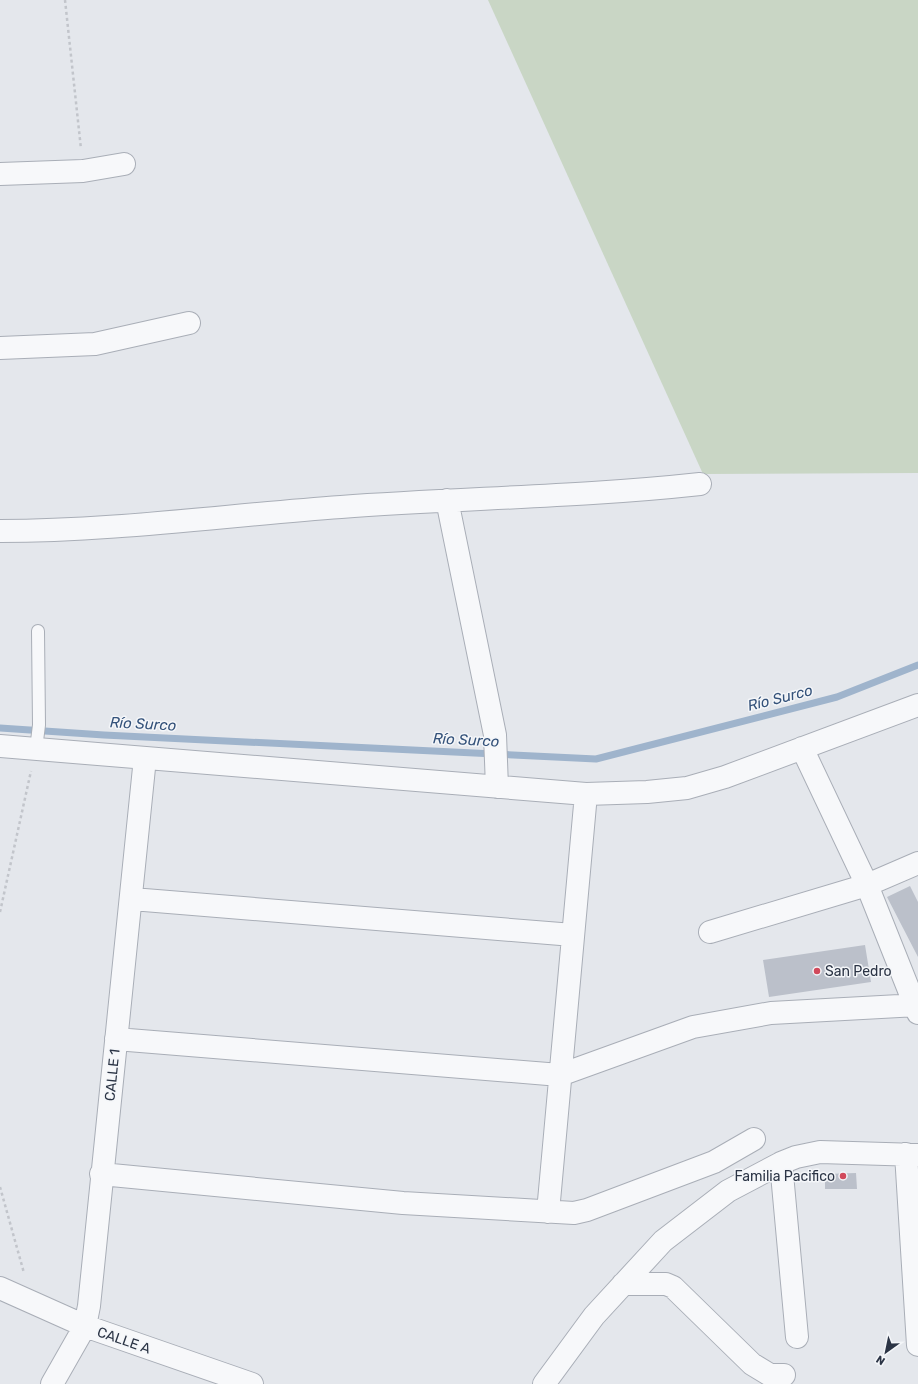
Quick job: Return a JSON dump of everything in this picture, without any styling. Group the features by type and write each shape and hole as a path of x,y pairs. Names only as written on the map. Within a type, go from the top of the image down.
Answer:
{"street":[{"path":"0,174 83,171 124,164"},
{"path":"0,348 96,344 188,323"},
{"path":"0,531 159,523 342,506 574,495 700,484"},
{"path":"447,500 496,744 497,778"},
{"path":"0,746 38,737 145,758 497,778 586,794 647,792 687,788 725,777 918,705"},
{"path":"116,1039 560,1075 588,1066 628,1049 693,1027 771,1013 917,1008 867,885 802,748"},
{"name":"CALLE 1","path":"52,1384 85,1326 89,1306 101,1174 132,900 145,758"},
{"path":"548,1212 586,794"},
{"path":"710,932 867,885 918,863"},
{"path":"132,900 573,935"},
{"path":"101,1174 403,1202 574,1213 587,1210 714,1162 754,1139"},
{"path":"545,1384 594,1316 669,1236 728,1191 781,1163 796,1157 820,1152 912,1155 918,1345"},
{"path":"781,1163 797,1337"},
{"path":"623,1284 666,1284 673,1287 752,1364 770,1374 784,1375"},
{"name":"CALLE A","path":"0,1288 85,1326 252,1384"}],"lane":[{"path":"38,631 38,737"}],"path":[{"path":"65,0 83,171"},
{"path":"0,912 38,737"},
{"path":"0,1187 31,1302"}],"green space":[{"path":"488,0 918,0 918,473 703,474"}],"building":[{"path":"910,886 918,902 918,957 887,897"},
{"name":"San Pedro","path":"865,945 871,982 769,997 763,960"},
{"path":"856,1173 857,1189 825,1189 825,1174"}],"waterway":[{"name":"Río Surco","path":"0,728 104,735 596,759 837,697 918,665"}],"place":[{"name":"San Pedro","path":"817,971"},
{"name":"Familia Pacifico","path":"843,1176"}]}
